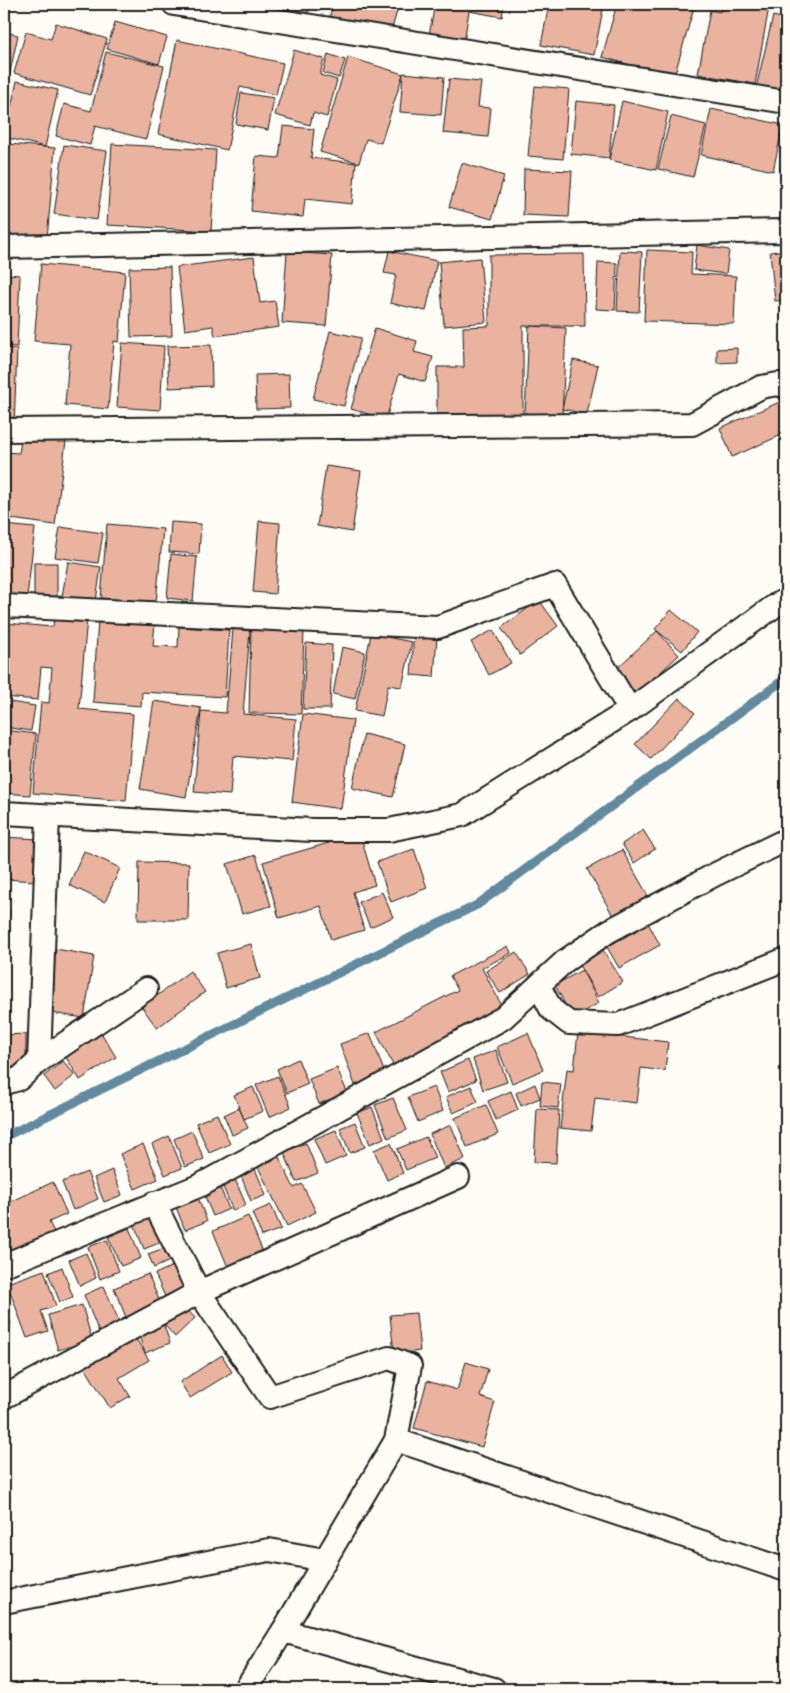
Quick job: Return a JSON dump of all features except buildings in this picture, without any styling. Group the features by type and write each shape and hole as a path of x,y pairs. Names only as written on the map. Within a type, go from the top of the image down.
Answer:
{"street":[{"path":"174,4 786,102"},
{"path":"4,247 786,231"},
{"path":"4,430 692,424 761,387 778,384 786,387"},
{"path":"4,606 438,627 555,585 630,710"},
{"path":"4,813 312,830 389,830 462,815 630,710 776,605 786,600"},
{"path":"39,1061 48,816"},
{"path":"4,1265 201,1185 495,1023 503,1018 565,961 609,931 716,874 786,840"},
{"path":"539,986 551,1009 569,1023 618,1025 786,959"},
{"path":"4,1083 19,1079 39,1061 146,989"},
{"path":"4,1397 200,1292 458,1177"},
{"path":"154,1203 200,1292 270,1397 389,1358 410,1366 396,1440 283,1631 246,1689"},
{"path":"396,1440 786,1570"},
{"path":"4,1602 269,1550 325,1560"},
{"path":"283,1631 494,1689"}],"waterway":[{"path":"4,1137 477,905 786,678"}]}
